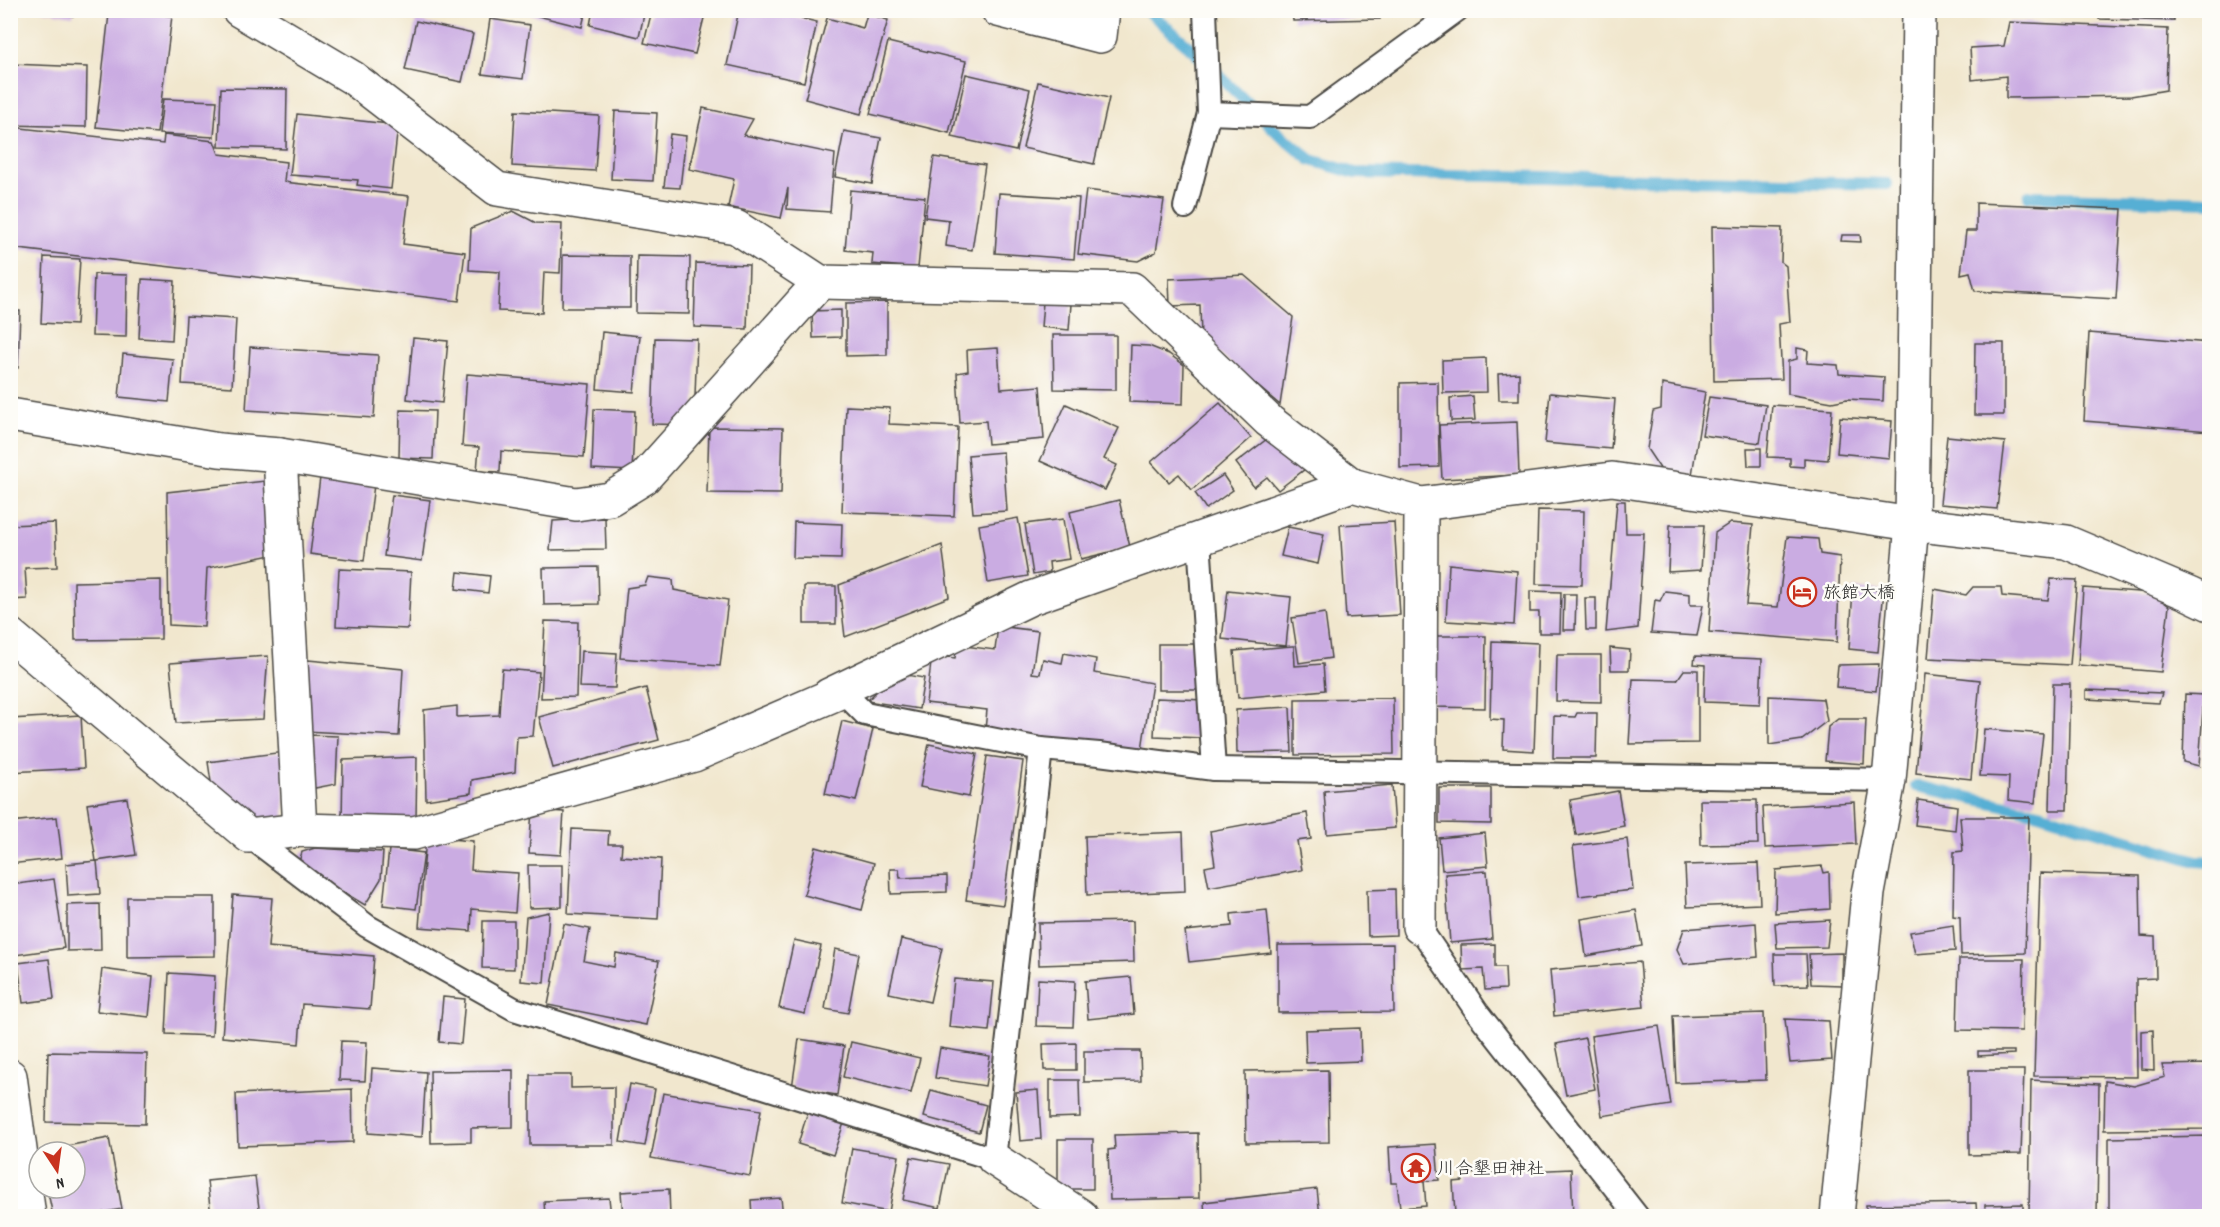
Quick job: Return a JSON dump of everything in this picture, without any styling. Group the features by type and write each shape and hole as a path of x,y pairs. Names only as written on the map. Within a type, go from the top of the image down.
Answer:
{"street":[{"path":"239,10 353,78 496,189 736,227 820,282 1132,289 1269,421 1352,485 1421,504 1612,480 1912,524 2066,542 2210,604"},
{"path":"998,10 1100,36 1103,10"},
{"path":"1837,1216 1868,893 1888,780 1912,524 1919,10"},
{"path":"10,415 219,450 280,455 576,504 610,499 644,478 820,282"},
{"path":"280,455 300,830"},
{"path":"842,692 829,695 1031,598 1352,485"},
{"path":"1419,927 1421,504"},
{"path":"10,635 249,836 300,830 414,833 694,755 842,692"},
{"path":"10,1076 29,1216"},
{"path":"994,1158 1081,1216"}],"lane":[{"path":"1185,207 1209,113 1205,10"},
{"path":"1209,113 1310,117 1457,10"},
{"path":"1199,539 1214,769"},
{"path":"842,692 865,714 1041,750 1099,754 1214,769 1888,780"},
{"path":"249,836 368,926 514,1009 994,1158 1041,750"},
{"path":"1419,927 1477,1012 1637,1216"}],"building":[{"path":"39,10 74,10 73,16"},
{"path":"92,10 134,10 134,12 172,16 157,133 96,127 109,14 92,12"},
{"path":"526,10 586,10 582,27 526,13"},
{"path":"593,10 645,10 639,37 590,25"},
{"path":"652,10 706,10 695,54 644,43"},
{"path":"739,10 765,10 817,22 804,82 727,65"},
{"path":"1292,10 1380,10 1380,19 1293,21"},
{"path":"2100,10 2174,10 2174,21 2099,19"},
{"path":"867,14 888,20 861,114 805,99 827,18 863,28"},
{"path":"490,19 530,25 523,79 482,74"},
{"path":"416,21 473,34 462,82 405,70"},
{"path":"2009,22 2168,29 2166,90 2131,96 2006,98 2006,76 1972,80 1970,48 2004,46"},
{"path":"888,42 966,61 949,133 870,114"},
{"path":"10,64 87,67 86,127 10,125"},
{"path":"966,74 1030,89 1016,151 952,137"},
{"path":"1038,82 1109,98 1094,164 1023,148"},
{"path":"221,88 287,89 286,149 219,147"},
{"path":"163,99 217,101 214,137 159,134"},
{"path":"703,108 753,119 744,135 835,154 830,212 787,209 788,188 781,218 728,207 734,179 689,169"},
{"path":"515,111 599,116 595,171 512,166"},
{"path":"615,111 657,113 653,181 611,179"},
{"path":"297,114 398,125 391,189 357,185 358,180 290,175"},
{"path":"12,127 163,144 164,135 214,141 219,154 286,162 284,182 409,196 403,244 465,252 459,301 10,248"},
{"path":"844,131 881,138 872,184 835,177"},
{"path":"670,134 686,136 680,188 664,187"},
{"path":"934,157 985,165 972,250 946,246 949,220 925,217"},
{"path":"850,190 925,197 918,268 872,264 873,253 845,250"},
{"path":"1086,190 1164,200 1156,252 1138,261 1078,254"},
{"path":"999,193 1079,198 1074,259 995,253"},
{"path":"1976,203 2122,209 2116,299 1975,291 1970,272 1961,274 1966,231 1976,231"},
{"path":"513,211 536,223 562,224 560,273 544,272 542,313 498,311 500,272 469,270 471,228"},
{"path":"1712,226 1782,228 1781,262 1786,266 1790,322 1779,324 1782,379 1714,381"},
{"path":"1842,235 1860,235 1861,242 1841,241"},
{"path":"563,255 630,256 630,308 562,308"},
{"path":"637,256 690,257 689,314 636,313"},
{"path":"44,257 80,259 76,325 41,323"},
{"path":"696,263 749,265 747,329 694,327"},
{"path":"94,274 127,275 126,337 92,336"},
{"path":"1244,275 1293,317 1280,405 1201,338 1200,305 1170,306 1169,279"},
{"path":"142,279 175,281 172,340 139,338"},
{"path":"887,302 887,355 846,356 846,303"},
{"path":"1043,302 1071,304 1069,330 1041,327"},
{"path":"841,310 841,337 813,338 812,311"},
{"path":"10,311 20,311 18,368 10,368"},
{"path":"186,316 236,319 232,387 182,384"},
{"path":"602,332 640,336 634,392 597,389"},
{"path":"2089,333 2210,343 2210,431 2084,421"},
{"path":"1053,335 1116,335 1116,390 1054,389"},
{"path":"413,338 448,341 442,403 407,399"},
{"path":"655,338 697,339 694,425 652,424"},
{"path":"1975,343 2004,343 2004,415 1974,415"},
{"path":"1131,345 1149,346 1169,354 1184,365 1183,404 1129,402"},
{"path":"250,347 378,355 374,418 246,410"},
{"path":"998,348 1001,389 1040,386 1044,439 988,444 986,421 960,423 957,373 968,371 967,350"},
{"path":"1797,348 1808,350 1807,363 1838,365 1839,374 1884,377 1883,401 1847,399 1832,402 1788,394 1788,361 1797,359"},
{"path":"123,354 173,359 169,402 119,397"},
{"path":"1486,358 1487,392 1443,393 1442,360"},
{"path":"1519,373 1519,400 1499,400 1498,374"},
{"path":"467,374 590,384 584,457 501,451 500,472 477,471 479,447 462,446"},
{"path":"1438,382 1439,467 1400,468 1400,383"},
{"path":"1662,384 1705,392 1692,475 1661,470 1647,449 1653,411 1661,409"},
{"path":"1550,393 1615,399 1611,449 1545,443"},
{"path":"1473,396 1475,420 1451,421 1450,398"},
{"path":"1709,397 1766,405 1760,443 1702,435"},
{"path":"1220,403 1251,438 1192,490 1179,474 1169,482 1151,462"},
{"path":"1066,404 1119,428 1104,459 1117,465 1105,490 1040,461"},
{"path":"1772,405 1832,409 1828,460 1804,458 1804,467 1790,466 1790,458 1767,457"},
{"path":"846,406 890,408 889,424 958,427 954,516 842,512"},
{"path":"594,409 635,411 632,471 592,469"},
{"path":"400,410 435,411 433,459 399,458"},
{"path":"1840,417 1892,421 1889,458 1837,453"},
{"path":"1517,422 1519,475 1442,479 1439,425"},
{"path":"709,427 783,428 781,494 707,493"},
{"path":"1276,432 1305,469 1278,490 1267,477 1254,487 1236,463"},
{"path":"1947,436 2005,442 1997,509 1940,504"},
{"path":"1747,448 1761,448 1761,466 1748,466"},
{"path":"1003,452 1007,511 973,513 968,455"},
{"path":"1223,475 1233,490 1206,509 1195,493"},
{"path":"320,478 374,485 364,561 310,554"},
{"path":"265,481 277,554 207,568 204,627 169,625 167,492"},
{"path":"392,495 430,500 422,561 384,556"},
{"path":"1119,500 1130,547 1081,559 1070,512"},
{"path":"1617,501 1625,501 1626,533 1644,533 1638,628 1606,632"},
{"path":"1538,510 1584,511 1582,585 1536,584"},
{"path":"605,518 606,549 550,550 553,521"},
{"path":"1018,518 1028,576 988,583 979,525"},
{"path":"1063,519 1069,559 1049,562 1050,572 1033,575 1025,524"},
{"path":"794,522 842,524 841,559 793,558"},
{"path":"1394,522 1400,615 1346,618 1340,525"},
{"path":"55,523 57,567 25,568 27,599 10,600 10,525"},
{"path":"1730,523 1753,525 1746,605 1778,607 1787,537 1818,539 1820,554 1840,557 1837,642 1709,632 1715,533"},
{"path":"1670,525 1704,525 1701,570 1668,572"},
{"path":"1288,527 1324,534 1318,564 1281,556"},
{"path":"942,545 949,597 845,637 839,585"},
{"path":"1449,564 1517,571 1514,625 1446,621"},
{"path":"598,567 599,604 544,605 543,568"},
{"path":"339,569 411,572 408,629 336,626"},
{"path":"458,572 490,576 488,593 456,589"},
{"path":"648,577 673,580 674,590 728,600 720,666 620,658 627,588 645,585"},
{"path":"2051,579 2077,580 2070,665 1928,658 1934,589 1966,595 1973,587 2001,587 2002,596 2048,600"},
{"path":"161,580 161,639 75,640 74,582"},
{"path":"804,586 836,586 836,624 804,624"},
{"path":"2083,588 2153,593 2169,606 2161,672 2078,665"},
{"path":"1853,589 1884,590 1878,652 1849,649"},
{"path":"1228,590 1291,597 1286,646 1222,639"},
{"path":"1530,591 1561,592 1560,633 1539,633 1539,612 1530,612"},
{"path":"1665,591 1690,594 1690,605 1703,605 1697,636 1651,633 1655,600 1660,601"},
{"path":"1564,594 1576,594 1575,630 1563,630"},
{"path":"1585,598 1596,598 1596,630 1586,630"},
{"path":"1325,613 1331,658 1299,663 1292,618"},
{"path":"545,621 578,622 576,697 541,698"},
{"path":"998,626 1038,631 1032,673 1040,674 1043,659 1062,663 1064,653 1096,659 1094,673 1152,683 1141,756 985,730 987,710 926,703 932,655 955,658 957,645 995,650"},
{"path":"1434,636 1486,636 1485,708 1433,707"},
{"path":"1492,641 1538,643 1534,751 1503,749 1504,720 1490,719"},
{"path":"1158,644 1200,644 1203,690 1158,690"},
{"path":"1294,646 1295,666 1323,664 1325,690 1238,698 1234,651"},
{"path":"1610,648 1630,650 1629,670 1611,670"},
{"path":"581,651 617,653 615,688 579,687"},
{"path":"1557,655 1601,655 1601,702 1556,701"},
{"path":"268,656 263,719 176,723 170,663"},
{"path":"1695,656 1762,659 1760,704 1704,702 1705,665 1694,664"},
{"path":"308,660 403,669 399,736 305,731"},
{"path":"1879,664 1876,691 1836,687 1838,665"},
{"path":"502,669 539,672 533,736 517,737 515,772 472,780 471,793 426,800 424,710 457,706 457,717 499,715"},
{"path":"1684,670 1698,670 1698,743 1629,744 1633,679 1677,680"},
{"path":"895,673 924,678 919,709 867,701"},
{"path":"1925,674 1980,680 1971,779 1916,773"},
{"path":"2053,684 2070,684 2067,810 2050,810"},
{"path":"646,688 659,740 553,768 539,717"},
{"path":"2086,690 2162,693 2159,703 2086,699"},
{"path":"2185,694 2204,695 2199,766 2183,762"},
{"path":"1769,696 1823,699 1827,721 1802,740 1769,745"},
{"path":"1156,698 1204,700 1202,738 1154,736"},
{"path":"1393,698 1394,754 1295,755 1295,699"},
{"path":"1290,707 1292,752 1237,753 1236,710"},
{"path":"1577,713 1597,713 1596,758 1553,758 1554,716 1575,717"},
{"path":"81,715 84,768 10,772 10,719"},
{"path":"1838,719 1866,719 1864,764 1825,761 1828,727"},
{"path":"842,721 873,729 856,801 825,794"},
{"path":"1984,729 2043,734 2035,803 2008,800 2009,777 1980,776"},
{"path":"308,735 338,736 336,784 310,789"},
{"path":"929,744 977,754 969,797 920,787"},
{"path":"284,752 284,827 252,832 213,795 208,762"},
{"path":"987,756 1023,761 1003,905 966,900"},
{"path":"417,757 416,819 342,822 343,760"},
{"path":"1392,785 1395,828 1327,834 1324,791"},
{"path":"1439,788 1491,788 1491,824 1439,823"},
{"path":"1618,791 1624,826 1576,835 1570,800"},
{"path":"127,798 136,855 97,861 100,894 68,896 66,864 96,861 87,804"},
{"path":"1700,800 1757,800 1758,844 1701,845"},
{"path":"1918,800 1957,806 1955,830 1915,825"},
{"path":"1854,802 1856,844 1765,848 1763,807"},
{"path":"532,810 564,812 561,855 529,853"},
{"path":"1307,813 1311,839 1297,841 1302,870 1209,887 1205,867 1215,865 1210,831"},
{"path":"57,817 62,858 10,864 10,822"},
{"path":"1960,817 2029,817 2025,953 1961,955 1960,917 1953,916 1954,852 1963,851"},
{"path":"572,829 609,831 608,844 622,844 621,856 661,859 658,919 568,914"},
{"path":"1183,832 1185,891 1087,895 1085,836"},
{"path":"1485,833 1488,866 1442,870 1439,838"},
{"path":"426,837 473,841 471,870 518,873 515,913 472,909 471,931 419,927"},
{"path":"1627,839 1633,890 1579,896 1573,846"},
{"path":"816,847 874,863 862,910 804,895"},
{"path":"315,848 383,852 381,879 365,905 298,865 302,852"},
{"path":"389,849 424,853 416,909 383,905"},
{"path":"1758,863 1760,904 1687,907 1685,865"},
{"path":"528,865 562,865 562,907 529,908"},
{"path":"1822,866 1824,873 1829,872 1830,909 1775,913 1776,870"},
{"path":"890,869 899,869 900,878 947,876 947,892 891,894"},
{"path":"1487,871 1492,939 1450,943 1445,874"},
{"path":"2040,873 2140,876 2141,936 2155,937 2156,978 2136,979 2137,1077 2034,1076"},
{"path":"54,879 64,948 15,955 10,924 10,885"},
{"path":"1395,889 1396,935 1368,936 1367,890"},
{"path":"233,895 272,898 268,947 374,956 370,1009 302,1004 299,1044 222,1037"},
{"path":"2208,895 2210,895 2210,945 2206,945"},
{"path":"127,897 215,897 215,956 127,957"},
{"path":"100,904 101,950 67,951 67,905"},
{"path":"1267,910 1271,953 1189,962 1185,931 1232,926 1231,914"},
{"path":"1636,910 1642,946 1586,956 1581,919"},
{"path":"549,912 544,983 521,981 526,917"},
{"path":"1830,920 1827,947 1777,948 1775,923"},
{"path":"483,921 514,921 514,969 482,968"},
{"path":"1133,921 1134,962 1039,965 1038,923"},
{"path":"1756,923 1758,957 1684,964 1677,949 1684,929"},
{"path":"564,924 590,929 584,961 614,967 616,953 659,961 646,1025 548,1005"},
{"path":"1953,925 1955,951 1915,954 1910,932"},
{"path":"901,939 942,948 930,1002 889,993"},
{"path":"794,940 821,946 805,1014 779,1008"},
{"path":"1393,944 1394,1012 1278,1013 1278,945"},
{"path":"1495,944 1495,967 1505,967 1506,989 1485,990 1483,969 1462,970 1461,945"},
{"path":"835,949 859,954 848,1013 825,1009"},
{"path":"1842,953 1842,985 1811,984 1809,954"},
{"path":"1774,954 1806,954 1808,985 1775,986"},
{"path":"49,959 54,999 23,1003 18,963"},
{"path":"1959,959 2024,959 2022,1031 1957,1030"},
{"path":"1640,962 1644,1007 1554,1016 1550,970"},
{"path":"102,969 153,976 149,1017 97,1011"},
{"path":"169,973 215,976 212,1036 166,1034"},
{"path":"1131,977 1134,1014 1088,1019 1085,981"},
{"path":"954,979 994,982 989,1031 949,1027"},
{"path":"1038,979 1075,981 1073,1027 1036,1026"},
{"path":"443,997 465,999 461,1044 439,1042"},
{"path":"1764,1013 1766,1080 1676,1083 1673,1016"},
{"path":"1785,1019 1829,1021 1832,1060 1790,1063"},
{"path":"1659,1026 1671,1105 1602,1116 1591,1036"},
{"path":"1360,1028 1361,1061 1306,1063 1305,1030"},
{"path":"2153,1030 2154,1070 2141,1069 2141,1031"},
{"path":"1585,1038 1595,1089 1566,1095 1556,1044"},
{"path":"799,1039 844,1046 837,1095 792,1088"},
{"path":"341,1041 367,1042 365,1081 339,1080"},
{"path":"851,1042 920,1058 911,1093 843,1077"},
{"path":"1076,1043 1076,1070 1044,1070 1043,1044"},
{"path":"940,1048 990,1056 985,1086 935,1078"},
{"path":"1084,1051 1140,1051 1141,1081 1084,1082"},
{"path":"1978,1051 2014,1051 2014,1054 1978,1056"},
{"path":"48,1052 147,1054 145,1124 46,1122"},
{"path":"2210,1064 2210,1129 2104,1130 2105,1081 2134,1086 2165,1077 2162,1065"},
{"path":"372,1068 426,1072 422,1137 368,1133"},
{"path":"513,1070 513,1127 471,1128 471,1142 431,1143 430,1071"},
{"path":"1328,1070 1329,1142 1246,1143 1245,1071"},
{"path":"1969,1070 2024,1070 2021,1154 1969,1155"},
{"path":"530,1075 571,1075 571,1088 614,1087 614,1145 530,1145"},
{"path":"1050,1080 1079,1080 1080,1117 1050,1118"},
{"path":"2031,1080 2099,1084 2097,1216 2029,1216"},
{"path":"630,1084 655,1089 645,1146 620,1142"},
{"path":"352,1089 353,1142 238,1146 236,1094"},
{"path":"931,1090 986,1105 979,1132 924,1117"},
{"path":"1038,1090 1041,1139 1020,1141 1016,1092"},
{"path":"663,1093 761,1110 750,1176 651,1158"},
{"path":"808,1111 844,1123 833,1155 798,1144"},
{"path":"1198,1133 1199,1198 1110,1200 1108,1150 1115,1149 1114,1135"},
{"path":"2210,1136 2210,1216 2109,1216 2109,1138"},
{"path":"109,1138 122,1209 84,1216 53,1216 50,1200 87,1200 87,1142"},
{"path":"1058,1139 1093,1139 1093,1189 1058,1189"},
{"path":"1436,1144 1439,1180 1424,1181 1426,1206 1400,1208 1397,1183 1391,1183 1389,1147"},
{"path":"852,1148 899,1156 889,1212 842,1203"},
{"path":"911,1157 949,1164 940,1208 903,1200"},
{"path":"1571,1169 1573,1216 1464,1216 1464,1213 1455,1214 1453,1182 1463,1181 1463,1174"},
{"path":"255,1176 260,1216 211,1216 207,1181"},
{"path":"669,1189 670,1216 623,1216 621,1192"},
{"path":"1317,1189 1320,1216 1205,1216 1204,1202"},
{"path":"609,1198 611,1216 545,1216 544,1201"},
{"path":"781,1198 783,1216 752,1216 751,1200"},
{"path":"1976,1203 1977,1216 1866,1216 1866,1205"},
{"path":"2023,1204 2023,1216 1984,1216 1985,1205"}],"waterway":[{"path":"1147,10 1193,50 1278,133 1311,160 1355,173 1887,184"},
{"path":"2029,196 2210,202"},
{"path":"1916,786 2039,813 2196,861 2210,862"}],"place":[{"name":"旅館大橋","path":"1802,592"},
{"name":"川合墾田神社","path":"1416,1168"}]}
